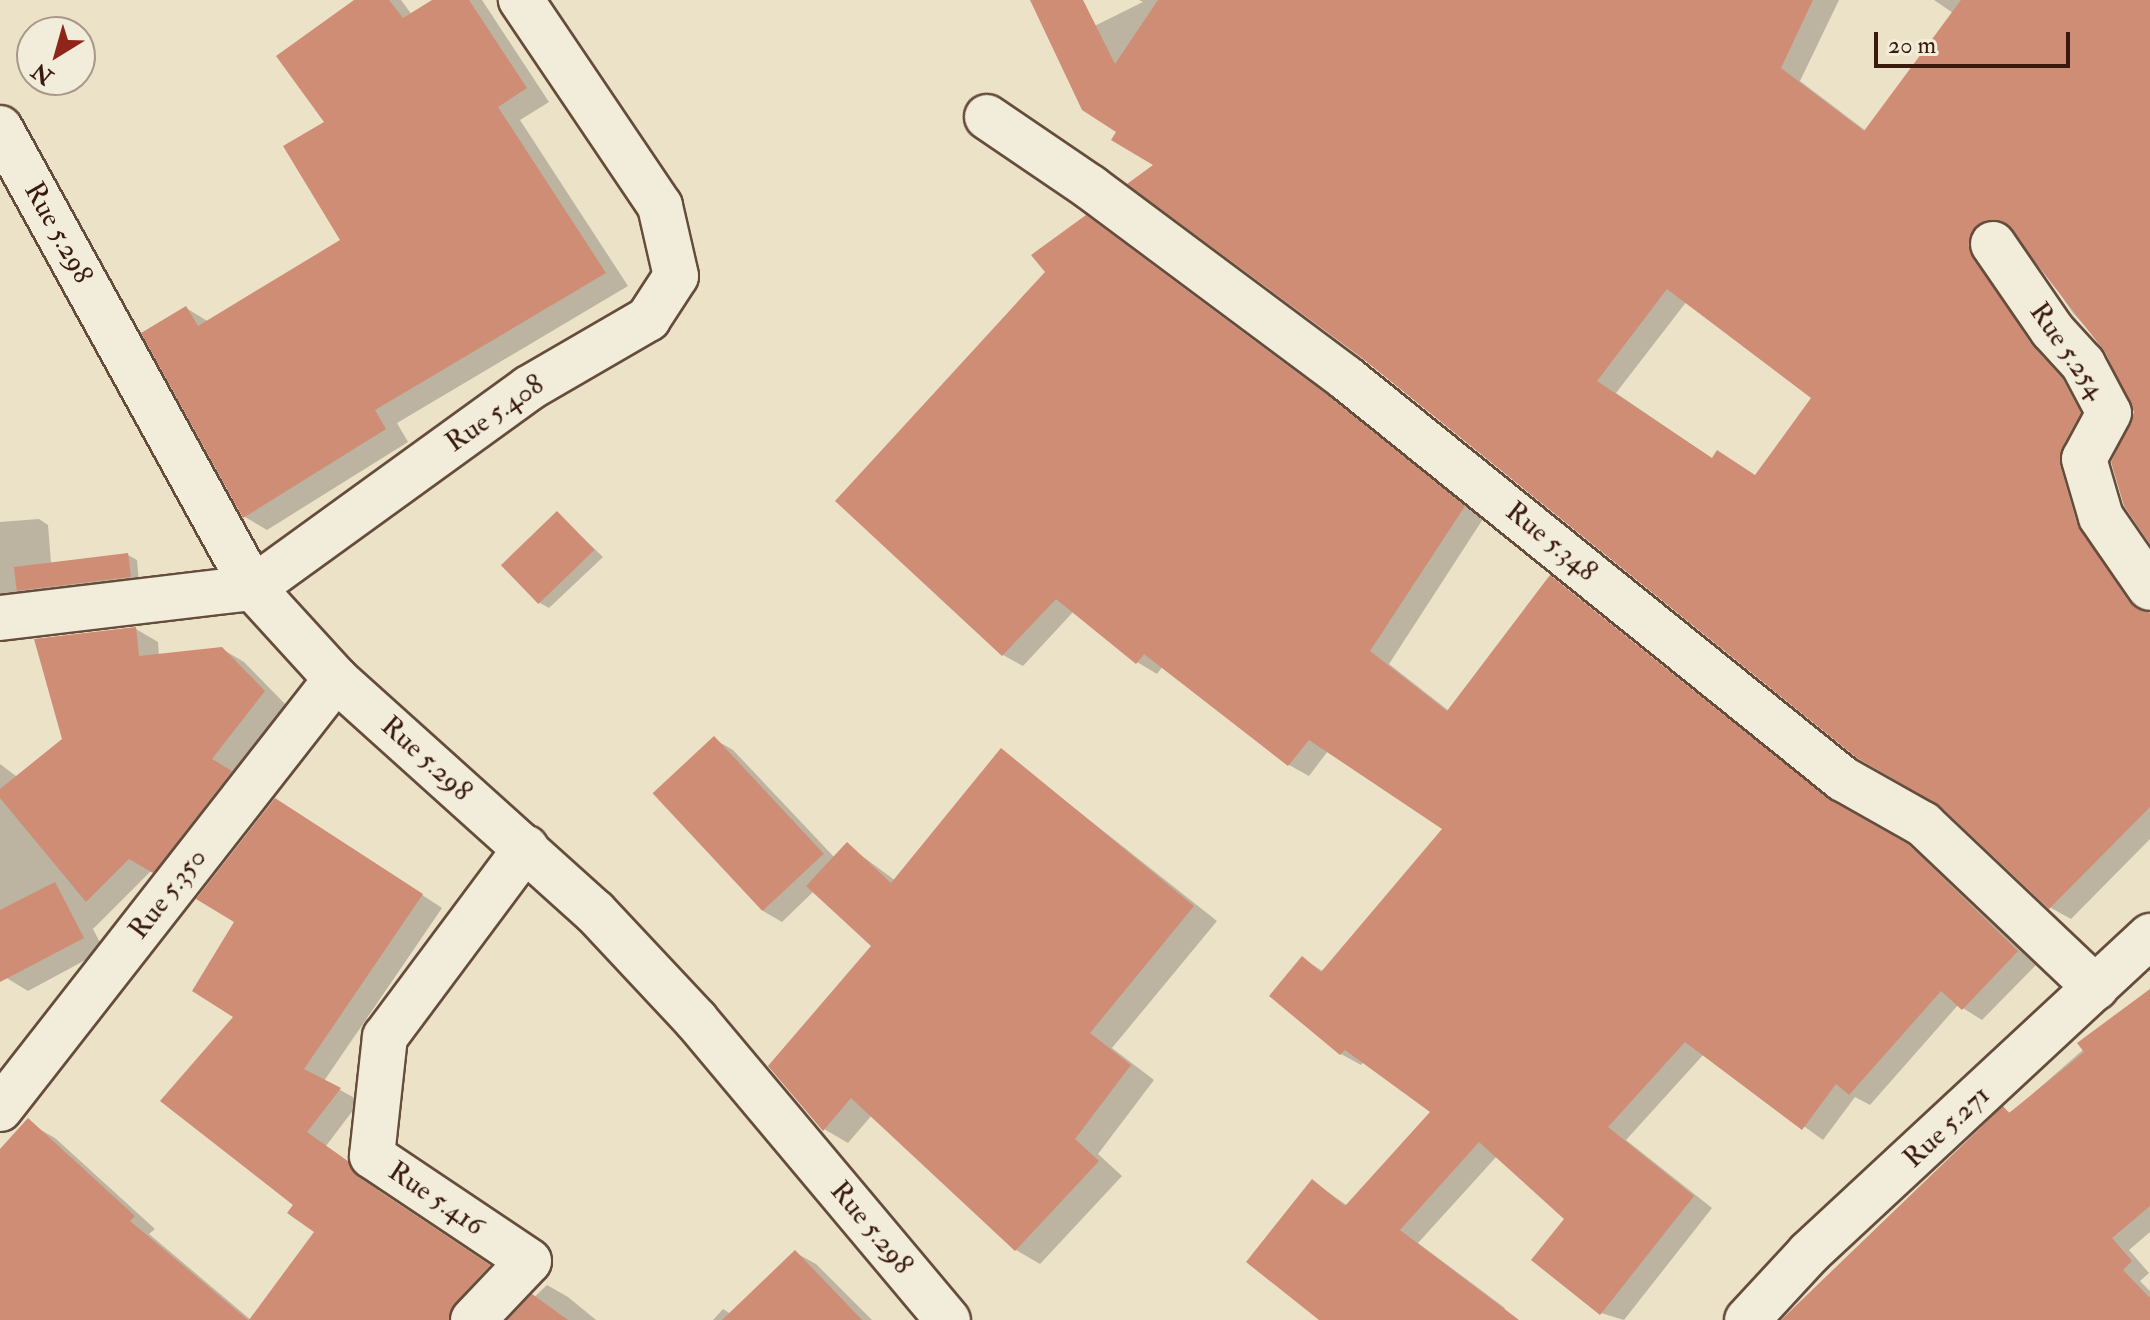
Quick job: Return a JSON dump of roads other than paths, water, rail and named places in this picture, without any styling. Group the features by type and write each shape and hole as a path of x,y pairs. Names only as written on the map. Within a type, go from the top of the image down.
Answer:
{"street":[{"name":"Rue 5.408","path":"0,618 253,588 529,388 648,319 676,276 660,206 521,0"},
{"name":"Rue 5.348","path":"987,117 1090,187 1346,378 1843,779 1923,824 2096,988"},
{"name":"Rue 5.298","path":"0,128 253,588 336,679 595,912 696,1020 948,1320"},
{"name":"Rue 5.254","path":"1993,244 2052,330 2083,364 2109,413 2084,459 2101,517 2150,588"},
{"name":"Rue 5.350","path":"0,1109 336,679"},
{"name":"Rue 5.416","path":"473,1320 529,1261 372,1156 375,1126 385,1037 526,848"},
{"name":"Rue 5.271","path":"1747,1320 1809,1253 2150,936"}]}
